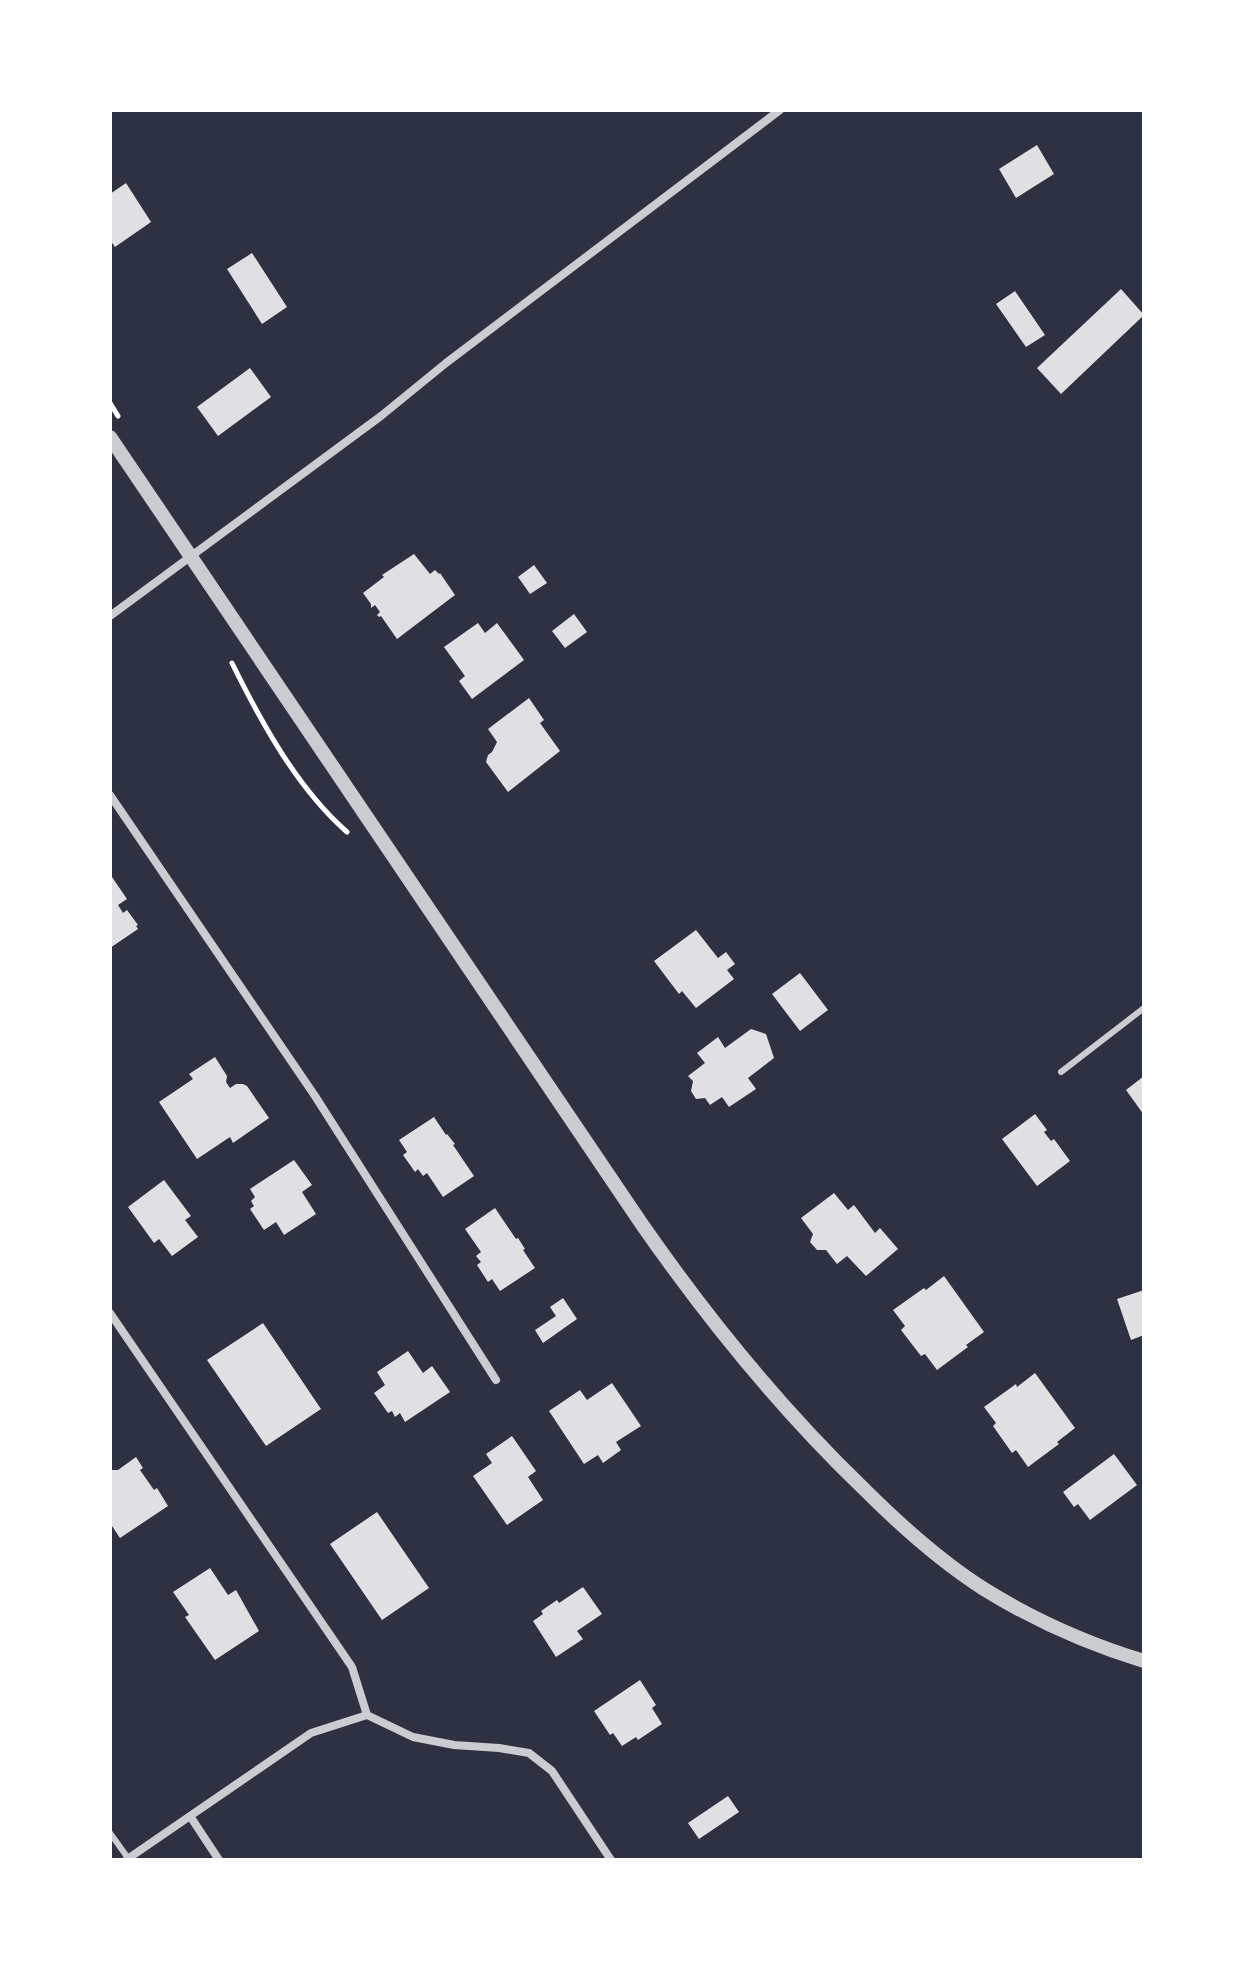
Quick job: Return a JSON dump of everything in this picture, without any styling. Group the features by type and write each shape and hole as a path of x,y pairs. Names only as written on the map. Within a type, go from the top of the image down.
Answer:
{"street":[{"path":"110,616 369,425 780,110"},
{"path":"110,437 641,1223 680,1279 766,1385 883,1509 984,1589 1050,1625 1105,1649 1144,1661"},
{"path":"110,795 315,1096 496,1380"},
{"path":"110,1313 352,1667 367,1715"},
{"path":"127,1859 311,1733 367,1715 413,1737 529,1753 552,1771 611,1860"},
{"path":"190,1816 219,1860"}],"lane":[{"path":"1061,1072 1144,1008"},
{"path":"110,1833 127,1859"}],"path":[{"path":"110,403 126,427"}],"building":[{"path":"1037,145 1054,174 1016,198 999,169"},
{"path":"126,183 151,222 115,247 110,240 110,194"},
{"path":"252,253 287,307 262,324 227,269"},
{"path":"1121,289 1144,315 1061,394 1037,368"},
{"path":"1015,291 1045,335 1026,347 996,304"},
{"path":"250,368 271,397 218,436 197,407"},
{"path":"414,554 430,574 435,570 440,573 455,595 397,639 381,616 377,615 380,612 375,605 371,608 363,593 384,577 382,575"},
{"path":"534,565 547,583 530,594 518,577"},
{"path":"574,614 587,632 565,648 552,631"},
{"path":"478,623 485,633 497,623 524,660 472,699 459,681 465,676 444,647"},
{"path":"529,698 544,720 540,723 560,751 508,792 486,762 497,742 488,729"},
{"path":"110,874 127,899 118,905 123,913 127,910 138,929 110,948"},
{"path":"696,930 718,958 726,952 735,964 727,970 734,979 696,1008 682,991 679,994 654,961"},
{"path":"800,973 828,1010 800,1031 772,994"},
{"path":"751,1029 766,1034 774,1058 748,1078 756,1089 729,1107 722,1097 710,1105 705,1098 696,1099 691,1091 693,1081 688,1076 705,1063 697,1053 718,1037 725,1048"},
{"path":"215,1057 227,1076 226,1082 230,1088 236,1084 247,1086 269,1118 233,1143 230,1137 197,1159 159,1102 193,1079 189,1074"},
{"path":"1144,1076 1144,1115 1126,1090"},
{"path":"1035,1114 1047,1130 1044,1132 1051,1141 1054,1139 1070,1161 1037,1186 1002,1139"},
{"path":"434,1117 474,1176 443,1197 427,1173 423,1176 418,1169 415,1172 403,1155 407,1152 399,1140"},
{"path":"294,1160 312,1185 302,1192 316,1214 284,1235 276,1222 264,1230 250,1209 254,1206 251,1201 255,1197 250,1189"},
{"path":"164,1180 191,1216 185,1220 198,1237 172,1256 159,1239 154,1243 128,1207"},
{"path":"834,1193 848,1210 854,1205 875,1233 880,1228 898,1249 866,1276 847,1256 837,1264 826,1250 817,1250 810,1242 813,1234 801,1218"},
{"path":"495,1208 518,1238 535,1268 500,1291 492,1279 488,1282 477,1265 481,1262 476,1256 481,1252 465,1229"},
{"path":"944,1276 984,1332 937,1370 925,1354 921,1356 901,1330 905,1326 893,1310"},
{"path":"1144,1290 1144,1335 1131,1340 1117,1299"},
{"path":"563,1298 577,1319 543,1343 535,1330 556,1316 550,1307"},
{"path":"263,1323 321,1409 266,1446 207,1360"},
{"path":"408,1351 423,1373 432,1366 450,1392 405,1422 400,1413 395,1417 392,1411 388,1413 374,1393 385,1385 377,1372"},
{"path":"1035,1373 1075,1428 1028,1467 1016,1450 1012,1453 984,1407"},
{"path":"612,1383 641,1426 616,1442 621,1450 603,1463 598,1455 584,1464 549,1411 580,1390 587,1400"},
{"path":"512,1436 536,1471 528,1477 543,1500 507,1525 473,1476 492,1463 486,1454"},
{"path":"1114,1454 1137,1485 1090,1520 1078,1504 1074,1507 1063,1492"},
{"path":"136,1457 143,1468 140,1470 168,1506 120,1538 110,1523 110,1470 118,1470"},
{"path":"377,1512 429,1588 382,1620 330,1544"},
{"path":"210,1568 228,1595 236,1590 259,1631 215,1660 185,1617 189,1615 173,1592"},
{"path":"583,1587 602,1614 577,1631 583,1639 556,1657 533,1621 557,1600 559,1603"},
{"path":"640,1680 656,1705 652,1708 662,1724 638,1740 636,1737 622,1746 613,1733 610,1735 594,1711"},
{"path":"728,1796 739,1812 699,1839 688,1823"}]}
